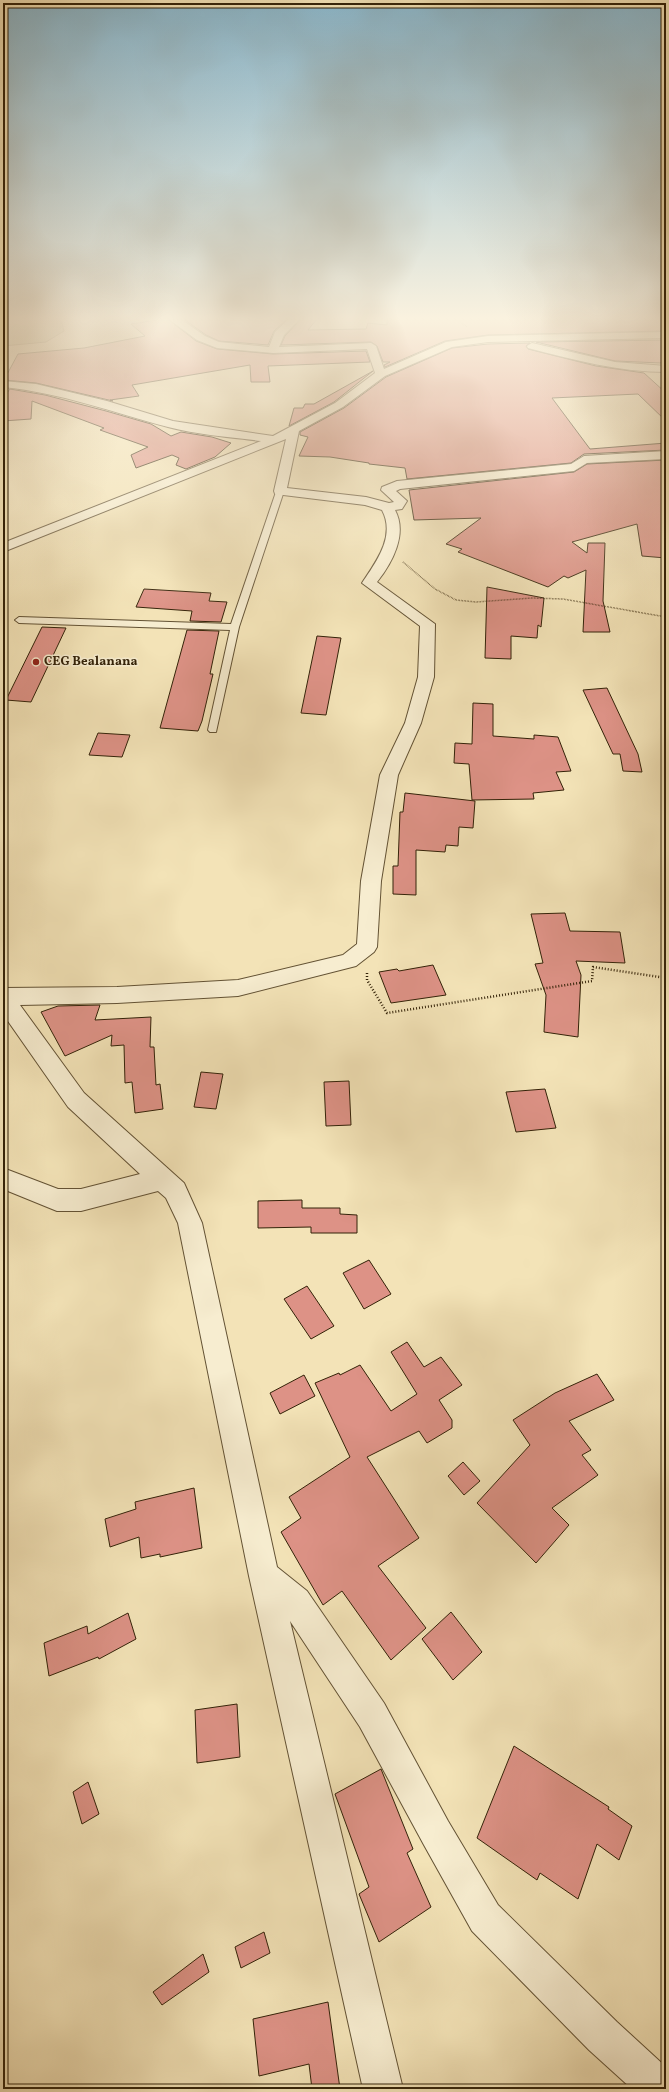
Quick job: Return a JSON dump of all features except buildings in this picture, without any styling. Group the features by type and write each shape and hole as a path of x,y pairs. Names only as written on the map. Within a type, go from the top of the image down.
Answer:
{"street":[{"path":"150,418 171,424 275,440"},
{"path":"3,548 275,440 315,418"},
{"path":"294,429 280,491 366,501 387,507 397,506 401,501 387,490 397,485 574,468 584,460 666,454"},
{"path":"3,996 117,995 238,988 349,961 367,947 371,881 389,775 413,724 426,677 428,624 369,583 390,550 393,520 387,507"},
{"path":"3,996 18,1020 76,1100 175,1191 190,1223 264,1576 383,2089"},
{"path":"3,1178 57,1200 81,1200 162,1179"},
{"path":"264,1576 296,1602 372,1715 436,1833 485,1918 603,2036 661,2089"}],"lane":[{"path":"213,730 235,627 280,491"},
{"path":"20,620 235,627"}],"path":[{"path":"390,550 435,589 456,600 476,602 532,598 563,599 666,617"},
{"path":"367,947 367,980 388,1013 592,981 593,967 666,978"}],"place":[{"name":"CEG Bealanana","path":"36,662"}]}
